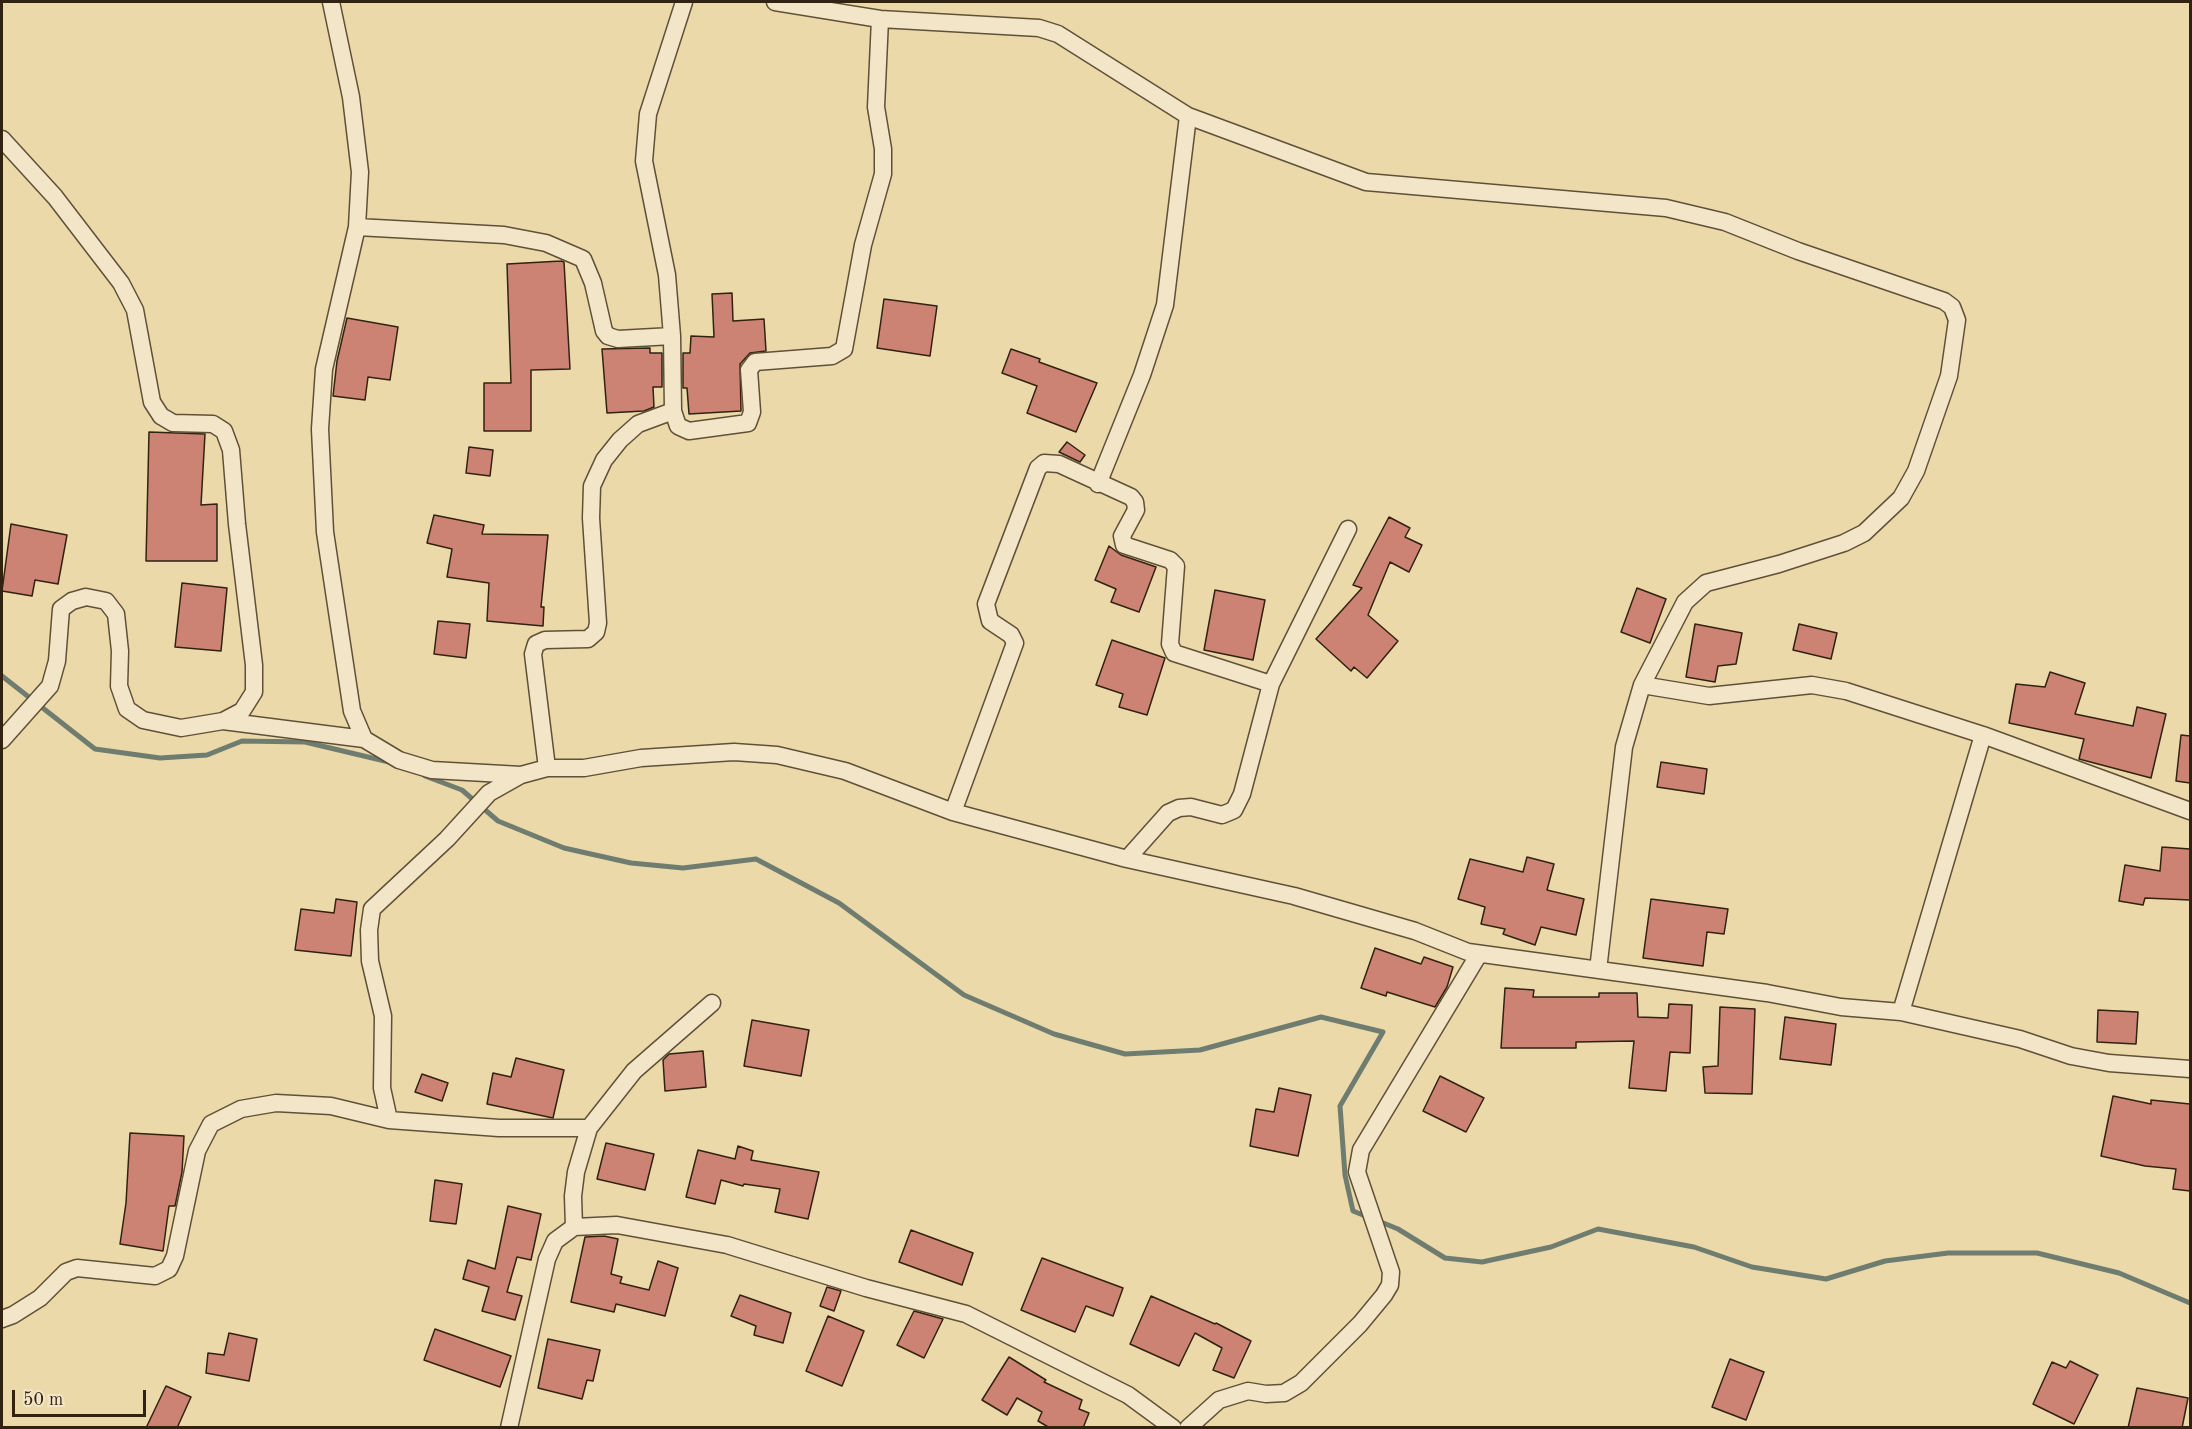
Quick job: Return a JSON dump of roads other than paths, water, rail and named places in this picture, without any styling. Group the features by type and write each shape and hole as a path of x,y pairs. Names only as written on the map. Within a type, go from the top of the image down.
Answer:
{"street":[{"path":"331,2 351,98 360,172 357,227 324,369 320,429 325,532 337,617 352,711 364,739"},
{"path":"684,2 648,114 644,161 667,274 672,336 673,411 678,426 689,431 748,423 752,412 749,370 755,362 832,356 844,349 863,245 883,174 883,149 876,107 880,19"},
{"path":"775,2 880,19 1039,28 1058,34 1188,116 1366,182 1666,208 1725,222 1798,251 1944,301 1952,307 1957,320 1949,375 1916,471 1901,498 1864,533 1844,543 1779,564 1706,583 1684,602 1642,685 1624,747 1598,970"},
{"path":"1098,484 1142,375 1165,304 1188,116"},
{"path":"2,139 55,197 121,283 135,310 152,402 161,416 173,423 213,424 224,431 228,440 231,450 237,524 254,665 254,692 242,711 223,721"},
{"path":"357,227 504,234 546,243 583,259 594,283 604,331 608,336 618,339 672,336"},
{"path":"547,768 533,654 537,644 545,640 588,639 596,632 598,623 591,518 592,486 604,460 620,440 638,424 673,411"},
{"path":"953,812 1014,647 1011,635 990,621 986,604 1038,468 1051,462 1131,497 1135,502 1136,510 1122,536 1124,545 1170,560 1176,566 1170,644 1173,653 1271,684"},
{"path":"1127,858 1168,813 1179,808 1191,807 1222,815 1234,810 1242,794 1271,684 1348,529"},
{"path":"4,736 50,686 57,661 62,609 72,601 96,597 106,601 116,614 120,651 119,686 127,709 143,720 181,728 223,721 364,739 399,760 432,770 521,775"},
{"path":"1642,685 1709,696 1757,693 1786,687 1824,687 1846,691 1983,735 2190,812"},
{"path":"1900,1012 1983,735"},
{"path":"389,1120 382,1088 382,1016 370,961 369,930 372,909 447,839 489,793 521,775 547,768 584,768 641,758 734,752 777,755 845,771 953,812 1127,858 1294,896 1479,954 1767,993 1841,1006 1900,1012 2020,1039 2071,1056 2109,1064 2190,1069"},
{"path":"1188,1428 1220,1400 1248,1391 1266,1394 1284,1393 1300,1383 1360,1324 1390,1285 1391,1272 1371,1207 1357,1172 1361,1150 1479,954"},
{"path":"574,1227 573,1196 576,1172 589,1128 634,1071 712,1003"},
{"path":"2,1318 13,1315 40,1298 66,1272 77,1268 155,1276 169,1269 175,1256 196,1151 211,1124 241,1109 276,1103 331,1106 389,1120 499,1128 589,1128"},
{"path":"509,1428 547,1259 555,1241 574,1227 617,1225 726,1245 866,1288 966,1314 1128,1395 1173,1428"}],"waterway":[{"path":"2,676 95,749 160,758 207,755 242,741 305,742 389,762"},
{"path":"425,776 462,790 498,821 564,848 631,863 683,868 756,859 839,903 964,995 1054,1034 1125,1054 1200,1050 1321,1017 1383,1032 1340,1106 1345,1175 1353,1211 1368,1217"},
{"path":"1376,1220 1398,1229 1445,1258 1482,1262 1551,1247 1598,1229 1694,1247 1752,1267 1826,1279 1885,1261 1948,1253 2037,1253 2119,1273 2190,1303"}]}
